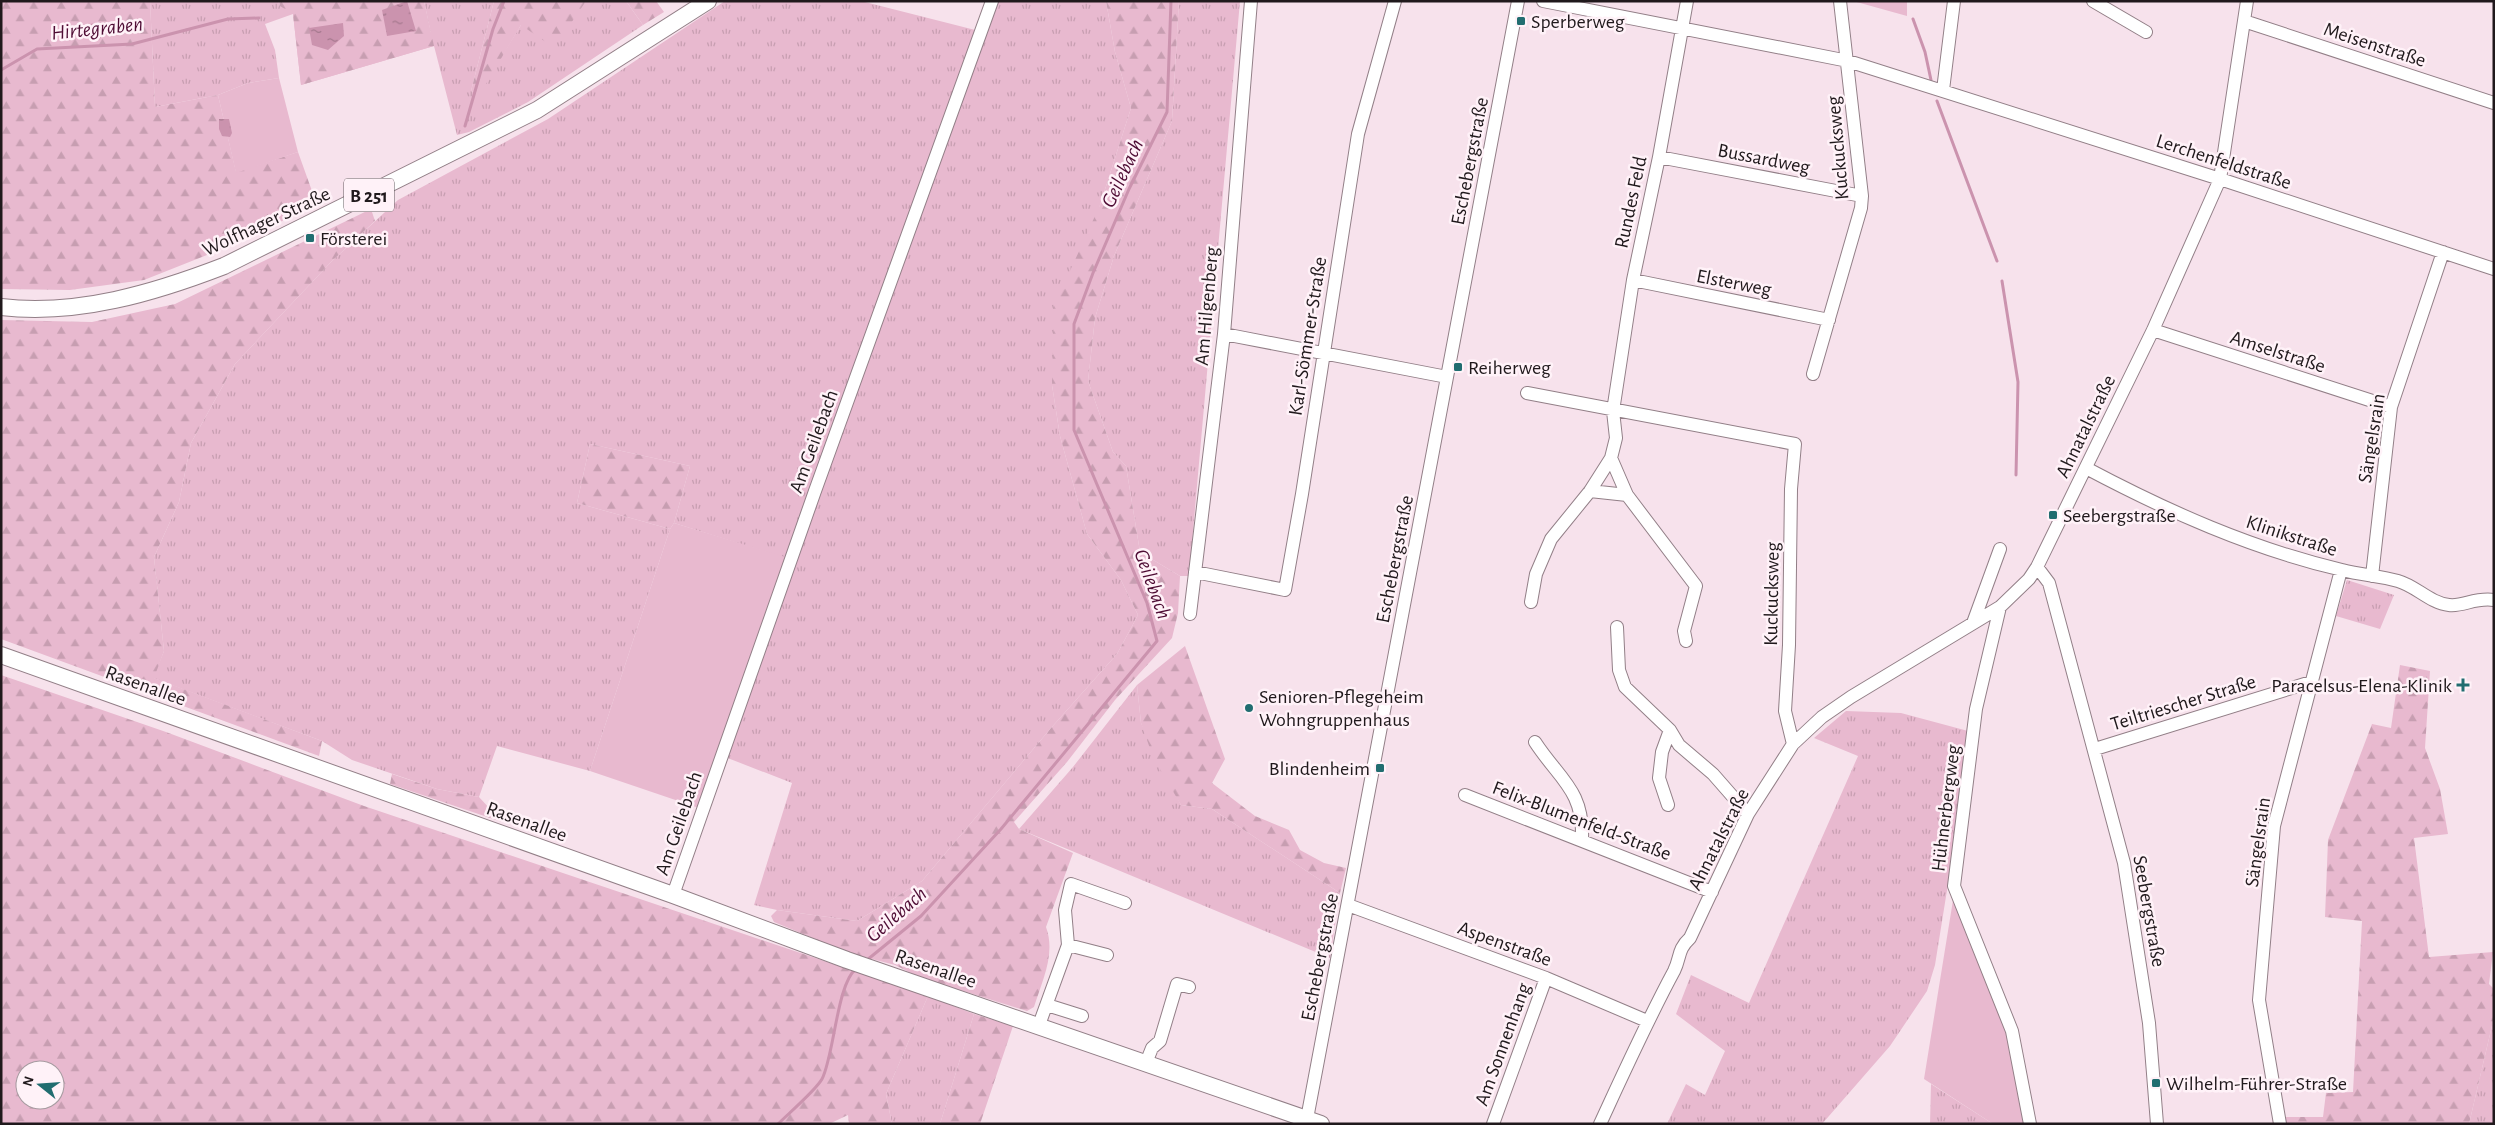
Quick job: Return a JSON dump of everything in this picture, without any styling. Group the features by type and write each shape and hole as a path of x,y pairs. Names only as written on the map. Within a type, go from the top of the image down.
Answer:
{"main road":[{"name":"Wolfhager Straße","path":"1,306 31,309 120,299 179,283 224,266 537,110 708,1"},
{"name":"Rasenallee","path":"1,655 673,895 847,960 1039,1025 1312,1122"}],"street":[{"name":"Am Geilebach","path":"673,895 815,491 992,1"},
{"name":"Am Hilgenberg","path":"1190,614 1224,334 1251,1"},
{"name":"Karl-Sömmer-Straße","path":"1195,572 1285,590 1358,134 1395,1"},
{"name":"Eschebergstraße","path":"1312,1122 1348,905 1518,1"},
{"path":"1543,1 1848,61 1943,90 1954,1"},
{"name":"Rundes Feld","path":"1612,458 1616,438 1613,411 1632,280 1659,158 1687,1"},
{"name":"Kuckucksweg","path":"1813,374 1861,208 1862,196 1840,1"},
{"path":"2093,1 2146,32"},
{"name":"Ahnatalstraße","path":"1600,1124 1647,1021 1676,967 1690,949 1690,938 1748,814 1793,744 1822,717 1851,697 2000,607 2029,579 2037,567 2153,330 2220,179 2247,1"},
{"name":"Meisenstraße","path":"2244,21 2494,104"},
{"name":"Lerchenfeldstraße","path":"1943,90 2494,269"},
{"name":"Bussardweg","path":"1659,158 1862,196"},
{"name":"Sängelsrain","path":"2372,576 2391,408 2443,252"},
{"name":"Elsterweg","path":"1632,280 1829,320"},
{"name":"Amselstraße","path":"2153,330 2391,408"},
{"path":"1224,334 1447,377"},
{"path":"1527,393 1613,411"},
{"name":"Kuckucksweg","path":"1613,411 1795,444 1791,489 1789,645 1785,711 1793,744"},
{"path":"1531,602 1536,574 1551,539 1590,491 1612,458"},
{"path":"1612,458 1627,495 1696,586 1684,631 1686,641"},
{"name":"Klinikstraße","path":"2086,468 2181,516 2255,543 2342,570 2402,582 2444,604 2452,606 2480,598 2494,600"},
{"path":"1590,491 1627,495"},
{"path":"1973,623 2000,549"},
{"name":"Seebergstraße","path":"2037,567 2049,583 2124,863 2137,932 2149,1023 2157,1124"},
{"name":"Sängelsrain","path":"2280,1124 2259,1000 2274,826 2342,570"},
{"name":"Hühnerbergweg","path":"2000,607 1976,709 1954,886 2012,1031 2030,1124"},
{"path":"1617,627 1619,670 1625,687 1670,730 1679,745 1712,774 1748,814"},
{"name":"Teiltriescher Straße","path":"2095,749 2312,682"},
{"path":"1668,805 1658,778 1662,752 1670,730"},
{"path":"1535,742 1571,789 1583,818 1582,839"},
{"name":"Felix-Blumenfeld-Straße","path":"1465,795 1582,839 1712,892"},
{"path":"1039,1025 1068,945 1065,910 1071,884 1125,903"},
{"name":"Aspenstraße","path":"1348,905 1546,978 1647,1021"},
{"path":"1068,945 1107,956"},
{"name":"Am Sonnenhang","path":"1493,1124 1546,978"},
{"path":"1146,1063 1152,1048 1160,1041 1177,984 1189,988"},
{"path":"1047,1005 1082,1016"}],"green space":[{"path":"1,1 150,1 155,107 218,95 236,172 298,152 317,205 212,253 144,280 70,290 1,289"},
{"path":"150,1 278,1 280,6 431,34 424,1 494,1 471,91 479,93 521,25 585,1 626,1 643,25 528,102 469,132 457,135 434,46 301,85 293,14 265,24 275,50 279,78 248,83 218,95 155,107"},
{"path":"278,1 424,1 434,46 301,85 293,14 280,6"},
{"path":"494,1 586,1 563,35 550,45 521,25 480,94 471,91"},
{"path":"626,1 656,1 664,12 643,25"},
{"path":"725,1 861,1 987,33 998,1 1106,1 1115,52 1131,108 1100,205 1052,385 1060,436 1087,534 1121,580 1138,615 1117,654 1051,728 922,881 857,921 754,905 792,783 725,757 795,561 674,523 690,466 590,444 577,503 670,529 590,771 497,746 479,797 437,789 352,760 322,741 153,678 164,651 154,557 179,502 191,443 235,364 331,262 398,200 548,119"},
{"path":"1106,1 1179,1 1172,121 1114,256 1095,318 1088,381 1113,452 1126,466 1140,552 1180,576 1178,613 1172,638 1115,700 1067,762 1014,822 1019,829 1073,853 1046,927 1049,937 1047,967 1034,1007 1027,1011 919,977 895,965 849,953 774,922 771,916 777,910 857,921 922,881 1051,728 1117,654 1138,615 1121,580 1087,534 1060,436 1052,385 1054,306 1100,205 1131,108 1115,52"},
{"path":"1179,1 1240,1 1189,576 1180,576 1140,552 1126,466 1113,452 1088,381 1095,318 1114,256 1172,121"},
{"path":"1853,1 1907,1 1907,16"},
{"path":"279,78 298,152 236,173 218,95 248,83"},
{"path":"371,209 375,221 331,262 235,364 191,443 179,502 154,557 164,651 154,678 322,741 319,756 1,639 1,320 92,322 175,304"},
{"path":"590,444 690,466 674,523 670,529 577,503"},
{"path":"674,523 785,557 699,808 590,771 670,529"},
{"path":"2347,580 2394,595 2380,629 2336,616"},
{"path":"1185,646 1225,759 1212,783 1255,816 1289,830 1300,850 1324,863 1346,868 1340,893 1212,809 1181,805 1153,757 1141,723 1137,685"},
{"path":"2400,665 2430,671 2425,748 2440,789 2448,834 2414,838 2429,957 2493,952 2489,984 2494,989 2494,1017 2469,1124 2285,1124 2284,1117 2323,1117 2326,1093 2353,1092 2362,921 2325,917 2328,840 2372,724 2391,728"},
{"path":"1,675 166,732 364,806 928,996 886,1094 892,1124 849,1124 848,1115 829,1124 1,1124"},
{"path":"1137,685 1141,723 1181,805 1212,809 1340,893 1330,958 1019,829 1073,767"},
{"path":"1846,711 1901,713 1968,731 1948,884 1935,965 1927,991 1890,1046 1822,1124 1667,1124 1686,1084 1705,1095 1725,1051 1676,1014 1691,975 1749,1003 1858,756 1814,738"},
{"path":"392,774 437,789 479,797 502,822 390,784"},
{"path":"1954,894 2012,1038 2027,1124 1993,1124 1924,1079"},
{"path":"928,996 974,1014 940,1124 892,1124 886,1094"},
{"path":"974,1014 1013,1026 980,1124 940,1124"},
{"path":"2494,1017 2494,1124 2469,1124"},
{"path":"1931,1084 1993,1124 1930,1124"}],"water":[{"path":"407,1 416,31 387,36 382,10"},
{"path":"107,22 108,27 99,40 83,38 89,24"},
{"path":"343,23 344,36 328,50 312,45 309,28"},
{"path":"219,119 229,119 232,133 230,137 222,136 219,129"}],"waterway":[{"path":"465,126 493,29 504,1"},
{"name":"Geilebach","path":"867,960 921,916 1001,829 1157,641 1147,603 1074,430 1074,324 1093,273 1129,189 1167,112 1171,1"},
{"name":"Hirtegraben","path":"1,70 37,49 132,44 228,19 259,18"},
{"path":"1913,19 1925,52 1931,80"},
{"path":"1937,101 1997,261"},
{"path":"2002,281 2018,382 2016,475"},
{"name":"Geilebach","path":"778,1124 822,1079 830,1054 844,989 856,969"}],"place":[{"name":"Sperberweg","path":"1521,21"},
{"name":"Försterei","path":"310,238"},
{"name":"Reiherweg","path":"1458,367"},
{"name":"Seebergstraße","path":"2053,515"},
{"name":"Paracelsus-Elena-Klinik","path":"2463,685"},
{"name":"Senioren-Pflegeheim Wohngruppenhaus","path":"1249,708"},
{"name":"Blindenheim","path":"1380,768"},
{"name":"Wilhelm-Führer-Straße","path":"2156,1083"}]}
